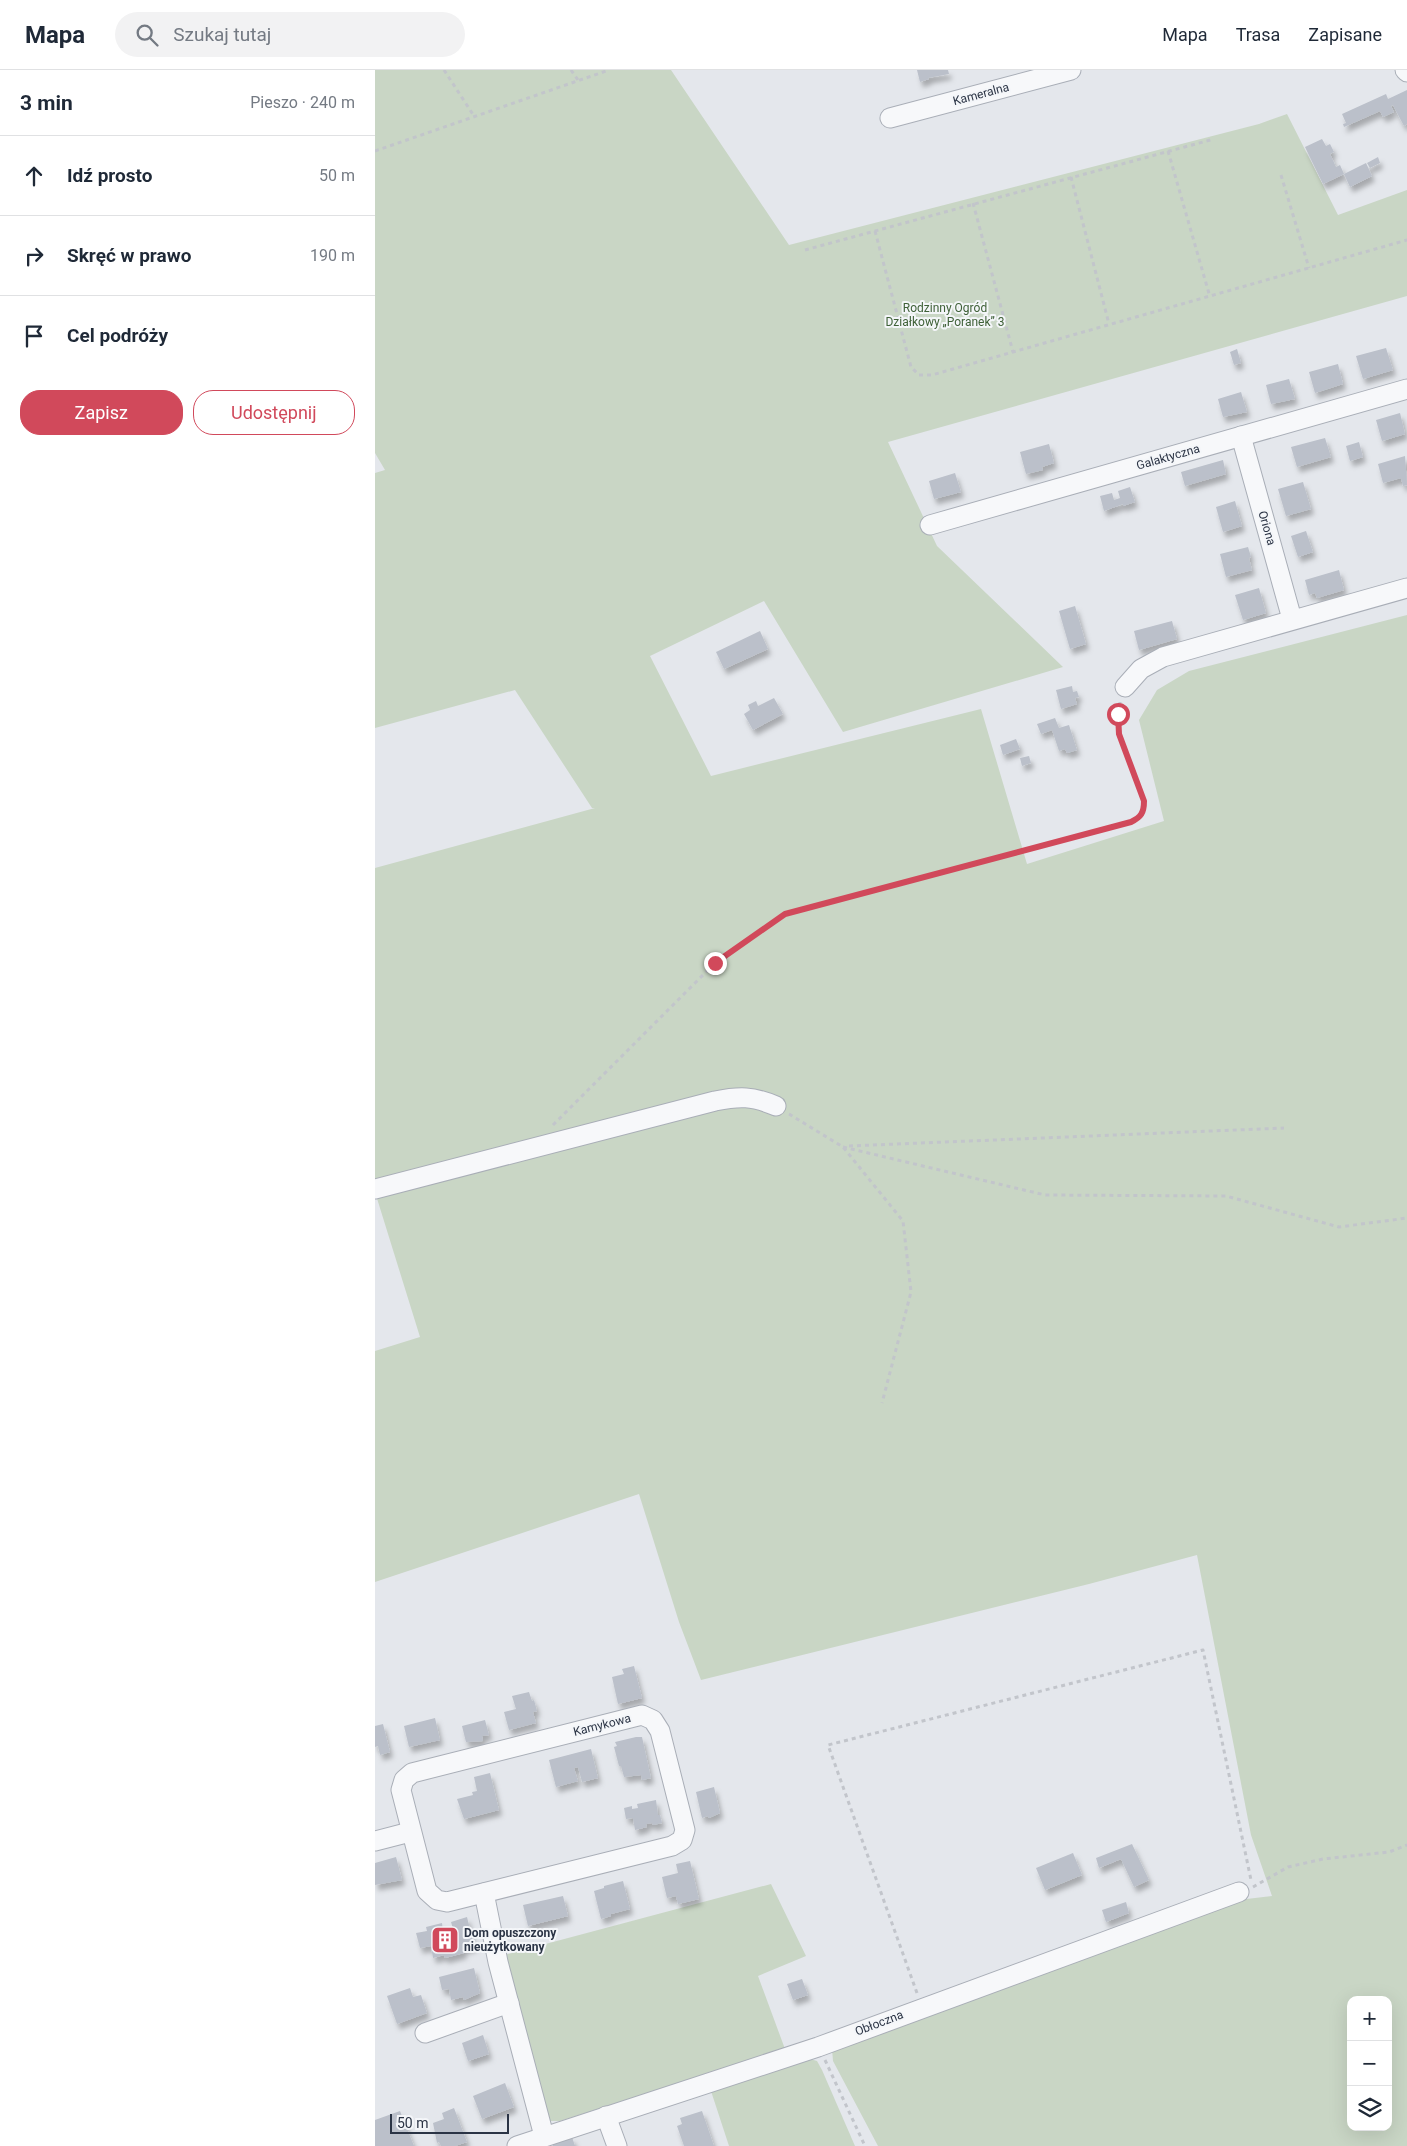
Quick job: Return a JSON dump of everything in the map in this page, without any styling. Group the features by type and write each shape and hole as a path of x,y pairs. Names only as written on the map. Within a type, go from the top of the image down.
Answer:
{"street":[{"name":"Kameralna","path":"890,118 1071,70"},
{"name":"Galaktyczna","path":"930,525 1407,388"},
{"name":"Oriona","path":"1241,436 1293,619"},
{"path":"1122,693 1141,669 1163,657 1407,588"},
{"path":"375,1189 715,1100 739,1096 759,1099 776,1106"},
{"name":"Kamykowa","path":"642,1715 653,1720 659,1731 685,1830 681,1840 672,1846 447,1902 437,1900 427,1891 410,1832 401,1790 404,1780 412,1773 642,1715"},
{"path":"375,1841 410,1832"},
{"name":"Obłoczna","path":"517,2146 818,2046 1246,1890"},
{"path":"485,1893 498,1962 544,2136"},
{"path":"425,2033 509,2003"},
{"path":"606,2116 617,2146"}],"path":[{"path":"444,70 474,116"},
{"path":"571,70 577,80"},
{"path":"375,151 609,70"},
{"path":"805,250 1214,139"},
{"path":"1168,152 1210,297"},
{"path":"1281,175 1309,268"},
{"path":"1071,177 1110,324"},
{"path":"973,203 1013,352"},
{"path":"875,231 911,366 919,375 932,375 1407,240"},
{"path":"551,1127 715,963 785,914 1121,825 1139,818 1144,810 1144,801 1119,734 1118,714 1122,693"},
{"path":"776,1106 843,1146 1045,1195 1226,1196 1339,1227 1407,1218"},
{"path":"843,1146 1284,1128"},
{"path":"843,1146 903,1222 911,1292 882,1403"},
{"path":"922,2008 829,1745 1203,1650 1246,1890 1287,1867 1323,1859 1389,1852 1407,1846"},
{"path":"818,2046 865,2146"}],"green space":[{"name":"Rodzinny Ogród Działkowy „Poranek” 3","path":"375,70 671,70 789,245 1259,124 1287,114 1338,215 1407,190 1407,296 888,442 937,546 1063,667 843,732 764,601 650,656 711,776 981,709 1027,864 1164,821 1139,720 1157,690 1189,671 1407,615 1407,2146 878,2146 833,2061 832,2049 1238,1900 1272,1896 1251,1835 1197,1555 1089,1584 701,1680 679,1622 639,1494 375,1582 375,1351 420,1337 375,1192 375,868 595,808 592,808 515,690 375,728 375,473 385,470 375,453"},
{"path":"771,1884 806,1956 758,1976 785,2049 560,2121 550,2121 504,1955"},
{"path":"810,2059 817,2061 822,2070 855,2146 729,2146 710,2088"}],"building":[{"path":"917,70 948,70 949,74 928,78 920,82"},
{"path":"1407,90 1407,124 1404,126 1393,105 1391,106 1394,112 1383,117 1380,111 1344,127 1343,124 1346,123 1342,114 1386,94 1388,99"},
{"path":"1322,139 1326,146 1330,144 1334,152 1330,154 1336,167 1340,165 1344,174 1323,184 1305,147"},
{"path":"1378,157 1380,163 1370,168 1367,163"},
{"path":"1366,163 1372,176 1350,187 1344,174"},
{"path":"1386,348 1393,370 1363,379 1356,356"},
{"path":"1237,349 1241,363 1234,365 1230,352"},
{"path":"1338,364 1343,384 1315,393 1309,372"},
{"path":"1289,379 1295,399 1271,404 1266,385"},
{"path":"1241,392 1247,412 1223,417 1218,399"},
{"path":"1400,413 1405,434 1382,441 1376,420"},
{"path":"1325,438 1331,457 1297,467 1291,447"},
{"path":"1359,442 1363,457 1350,461 1346,446"},
{"path":"1049,444 1054,463 1042,467 1043,470 1026,474 1020,452"},
{"path":"1405,456 1407,485 1403,486 1401,478 1383,483 1378,464"},
{"path":"1223,460 1226,474 1185,486 1181,472"},
{"path":"955,473 961,492 934,499 929,481"},
{"path":"1303,482 1311,509 1286,516 1278,489"},
{"path":"1130,487 1135,502 1104,511 1100,496 1112,493 1114,500 1120,498 1118,491"},
{"path":"1235,501 1242,526 1223,532 1216,507"},
{"path":"1306,531 1313,552 1298,557 1291,536"},
{"path":"1248,547 1252,570 1226,577 1220,554"},
{"path":"1339,570 1344,590 1317,598 1315,593 1309,595 1305,580"},
{"path":"1259,588 1266,613 1243,620 1235,595"},
{"path":"1075,606 1086,644 1070,649 1059,611"},
{"path":"1172,621 1177,639 1139,650 1134,631"},
{"path":"760,631 768,649 724,669 716,652"},
{"path":"1072,686 1073,692 1077,691 1079,697 1075,698 1077,704 1061,709 1056,690"},
{"path":"774,698 783,714 753,730 744,714 750,710 748,705 756,701 758,706"},
{"path":"1055,718 1059,728 1069,725 1077,750 1067,753 1065,749 1059,751 1052,730 1041,734 1037,724"},
{"path":"1016,739 1020,749 1003,755 1000,745"},
{"path":"1029,756 1031,763 1022,766 1020,758"},
{"path":"634,1666 642,1698 618,1704 612,1677 624,1674 622,1669"},
{"path":"529,1692 532,1701 534,1700 537,1711 533,1712 536,1723 509,1730 504,1712 516,1709 512,1696"},
{"path":"435,1718 440,1740 409,1747 404,1726"},
{"path":"485,1720 489,1735 482,1736 483,1741 466,1742 462,1726"},
{"path":"383,1724 390,1752 380,1755 378,1746 375,1747 375,1726"},
{"path":"642,1737 651,1778 642,1780 641,1775 624,1777 621,1766 619,1766 614,1747 617,1746 615,1742"},
{"path":"591,1749 598,1778 582,1782 578,1767 574,1768 578,1781 556,1787 549,1760"},
{"path":"490,1773 499,1810 464,1819 457,1799 473,1795 472,1792 477,1791 474,1777"},
{"path":"714,1787 720,1813 709,1818 708,1816 702,1818 696,1792"},
{"path":"656,1800 658,1815 660,1815 662,1823 646,1824 647,1827 635,1830 633,1818 626,1819 624,1808 632,1806 632,1809 638,1808 637,1804"},
{"path":"1132,1844 1149,1880 1134,1887 1121,1859 1099,1868 1096,1858"},
{"path":"1073,1853 1082,1875 1045,1890 1036,1868"},
{"path":"396,1857 402,1880 375,1885 375,1863"},
{"path":"690,1861 699,1899 678,1904 676,1896 667,1898 662,1877 678,1873 676,1864"},
{"path":"623,1881 630,1909 601,1919 594,1891"},
{"path":"563,1896 568,1916 528,1926 523,1905"},
{"path":"1126,1902 1129,1913 1106,1922 1102,1910"},
{"name":"Dom opuszczony nieużytkowany","path":"467,1917 474,1946 463,1949 464,1953 445,1958 444,1955 433,1958 431,1946 420,1948 416,1933 427,1931 426,1927 442,1923 443,1931 453,1929 451,1922"},
{"path":"474,1968 480,1993 464,2000 463,1997 451,2000 449,1989 442,1990 439,1977"},
{"path":"802,1979 808,1995 793,2000 787,1984"},
{"path":"410,1988 413,1997 421,1995 427,2013 397,2024 387,1996"},
{"path":"483,2035 489,2054 468,2061 462,2043"},
{"path":"505,2083 514,2107 482,2119 473,2096"},
{"path":"454,2108 467,2142 455,2146 441,2146 439,2142 437,2143 433,2123 444,2119 442,2113"},
{"path":"400,2111 414,2146 375,2146 375,2120"},
{"path":"702,2111 714,2146 684,2146 677,2126 682,2124 680,2118"},
{"path":"572,2137 575,2146 553,2146 552,2144"}],"place":[{"name":"Dom opuszczony nieużytkowany","path":"445,1940"}],"route":[{"path":"715,963 785,914 1131,822 1139,818 1144,810 1144,801 1119,734 1118,714"}]}
